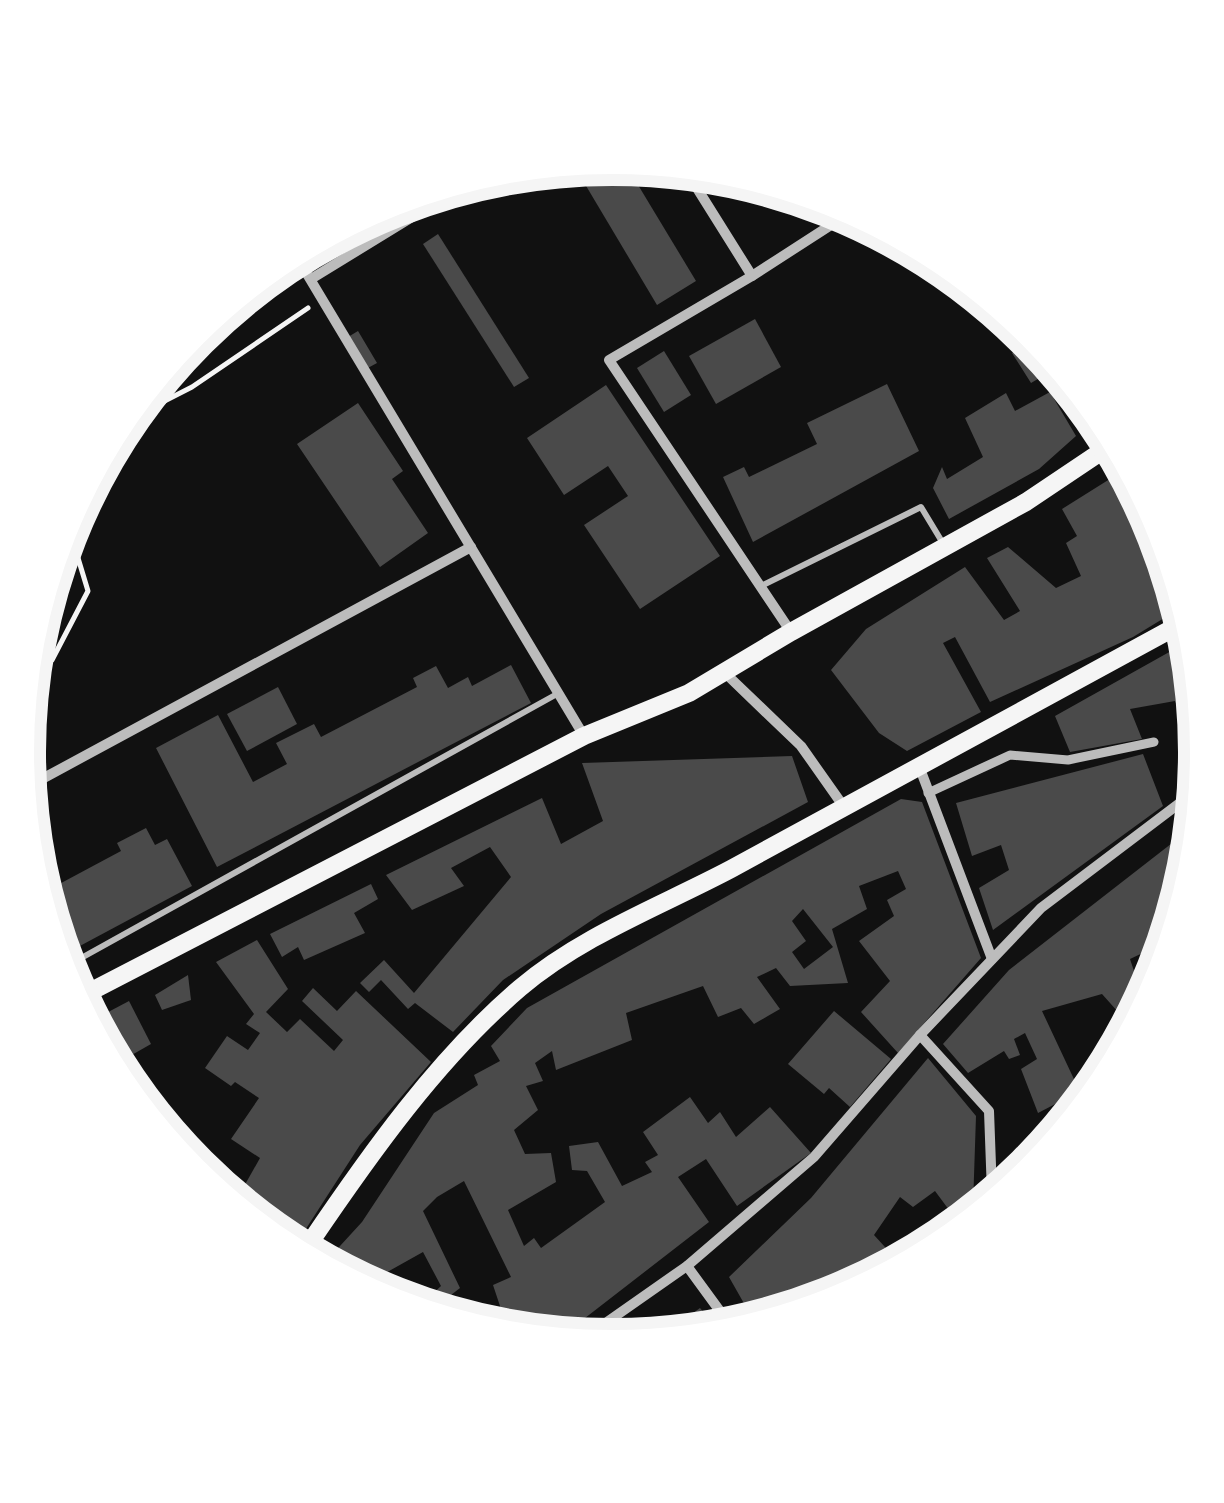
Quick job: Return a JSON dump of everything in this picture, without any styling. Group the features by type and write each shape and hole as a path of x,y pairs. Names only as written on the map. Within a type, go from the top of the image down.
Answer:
{"main road":[{"path":"93,989 584,736 689,693 944,545 1026,502 1100,454"},
{"path":"313,1239 355,1176 465,1040 522,986 572,950 664,905 1171,629"}],"street":[{"path":"695,185 752,276"},
{"path":"311,279 417,214"},
{"path":"791,632 609,360 833,224"},
{"path":"305,269 584,736"},
{"path":"41,780 471,546"},
{"path":"724,672 801,746 844,807"},
{"path":"928,793 1010,756 1068,760 1154,742"},
{"path":"918,766 992,959"},
{"path":"605,1324 687,1266 814,1157 920,1035 1041,908 1182,802"},
{"path":"920,1035 989,1111 992,1180"},
{"path":"687,1266 722,1313"}],"lane":[{"path":"761,586 920,507 944,545"},
{"path":"80,959 558,693"}],"path":[{"path":"157,405 192,387 323,298"},
{"path":"47,663 88,591 76,552"}],"building":[{"path":"583,181 635,181 696,281 657,305"},
{"path":"438,234 529,378 514,387 423,244"},
{"path":"755,319 781,367 716,404 689,356"},
{"path":"358,331 377,363 366,369 348,337"},
{"path":"1018,349 1043,376 1031,383 1012,353"},
{"path":"664,351 691,395 664,412 637,368"},
{"path":"887,384 919,451 753,542 723,477 744,467 749,477 817,444 807,423"},
{"path":"606,385 720,556 640,609 584,525 628,496 608,466 564,495 527,438"},
{"path":"1050,392 1076,436 1039,469 949,519 933,488 942,467 947,479 983,457 965,418 1006,393 1015,411"},
{"path":"358,403 403,471 392,479 428,533 380,567 297,444"},
{"path":"1113,477 1154,568 1168,616 1133,637 990,702 955,637 943,643 981,712 907,751 879,733 831,670 866,629 965,567 1004,620 1020,611 987,558 1008,547 1056,588 1081,576 1066,543 1077,536 1062,509"},
{"path":"1174,649 1183,720 1175,701 1130,709 1142,739 1070,752 1055,716"},
{"path":"511,665 531,703 217,867 156,748 218,715 253,782 287,764 276,743 314,724 321,737 417,687 413,678 436,666 448,688 468,677 472,686"},
{"path":"278,687 297,724 247,751 227,714"},
{"path":"1143,754 1163,806 993,930 979,888 1009,870 1001,845 972,856 956,803"},
{"path":"792,756 808,802 601,914 503,980 453,1032 415,1003 408,1009 381,980 369,992 360,983 384,960 414,993 511,877 490,847 451,868 464,886 412,910 386,875 542,798 561,844 603,821 582,763"},
{"path":"901,799 922,802 981,958 898,1053 861,1012 890,981 859,941 894,916 887,900 906,889 898,871 859,886 867,909 832,929 848,983 790,986 776,968 757,977 780,1009 754,1024 741,1008 718,1017 703,986 626,1013 632,1040 556,1070 552,1051 535,1063 543,1081 526,1086 538,1110 514,1130 525,1154 551,1153 556,1182 508,1210 524,1246 534,1238 541,1248 605,1202 587,1171 572,1170 569,1146 598,1142 622,1186 652,1172 645,1162 658,1155 643,1132 690,1097 708,1123 720,1112 736,1137 770,1107 811,1153 737,1206 706,1159 678,1177 709,1222 580,1322 492,1311 501,1309 493,1285 511,1277 464,1181 437,1197 423,1211 460,1288 446,1299 432,1294 441,1286 423,1252 382,1275 335,1252 362,1222 434,1113 478,1085 474,1075 500,1061 491,1046 527,1008","holes":["803,909 833,947 804,969 792,952 806,941 792,921"]},
{"path":"146,828 155,845 167,839 192,886 75,948 56,886 121,851 117,843"},
{"path":"1177,839 1154,935 1148,951 1130,959 1136,978 1120,1014 1102,994 1042,1011 1077,1085 1064,1102 1038,1113 1021,1069 1037,1059 1025,1033 1014,1039 1020,1055 1009,1059 1004,1051 968,1073 943,1044 1009,970"},
{"path":"371,884 378,899 354,913 365,933 304,960 298,947 282,957 270,934"},
{"path":"257,940 288,989 266,1012 287,1032 300,1019 334,1051 343,1040 302,1001 313,988 337,1011 356,991 431,1062 360,1145 303,1233 243,1188 260,1158 231,1139 259,1098 235,1082 231,1086 205,1068 227,1036 248,1050 260,1033 246,1024 254,1014 216,962"},
{"path":"188,975 191,1000 162,1010 155,995"},
{"path":"129,1001 151,1044 129,1057 104,1014"},
{"path":"834,1011 891,1059 850,1107 829,1088 824,1094 788,1064"},
{"path":"928,1058 976,1116 973,1194 951,1212 935,1191 913,1207 900,1197 874,1235 889,1252 831,1280 746,1307 729,1277 811,1198"},
{"path":"700,1308 706,1316 687,1319"}]}
